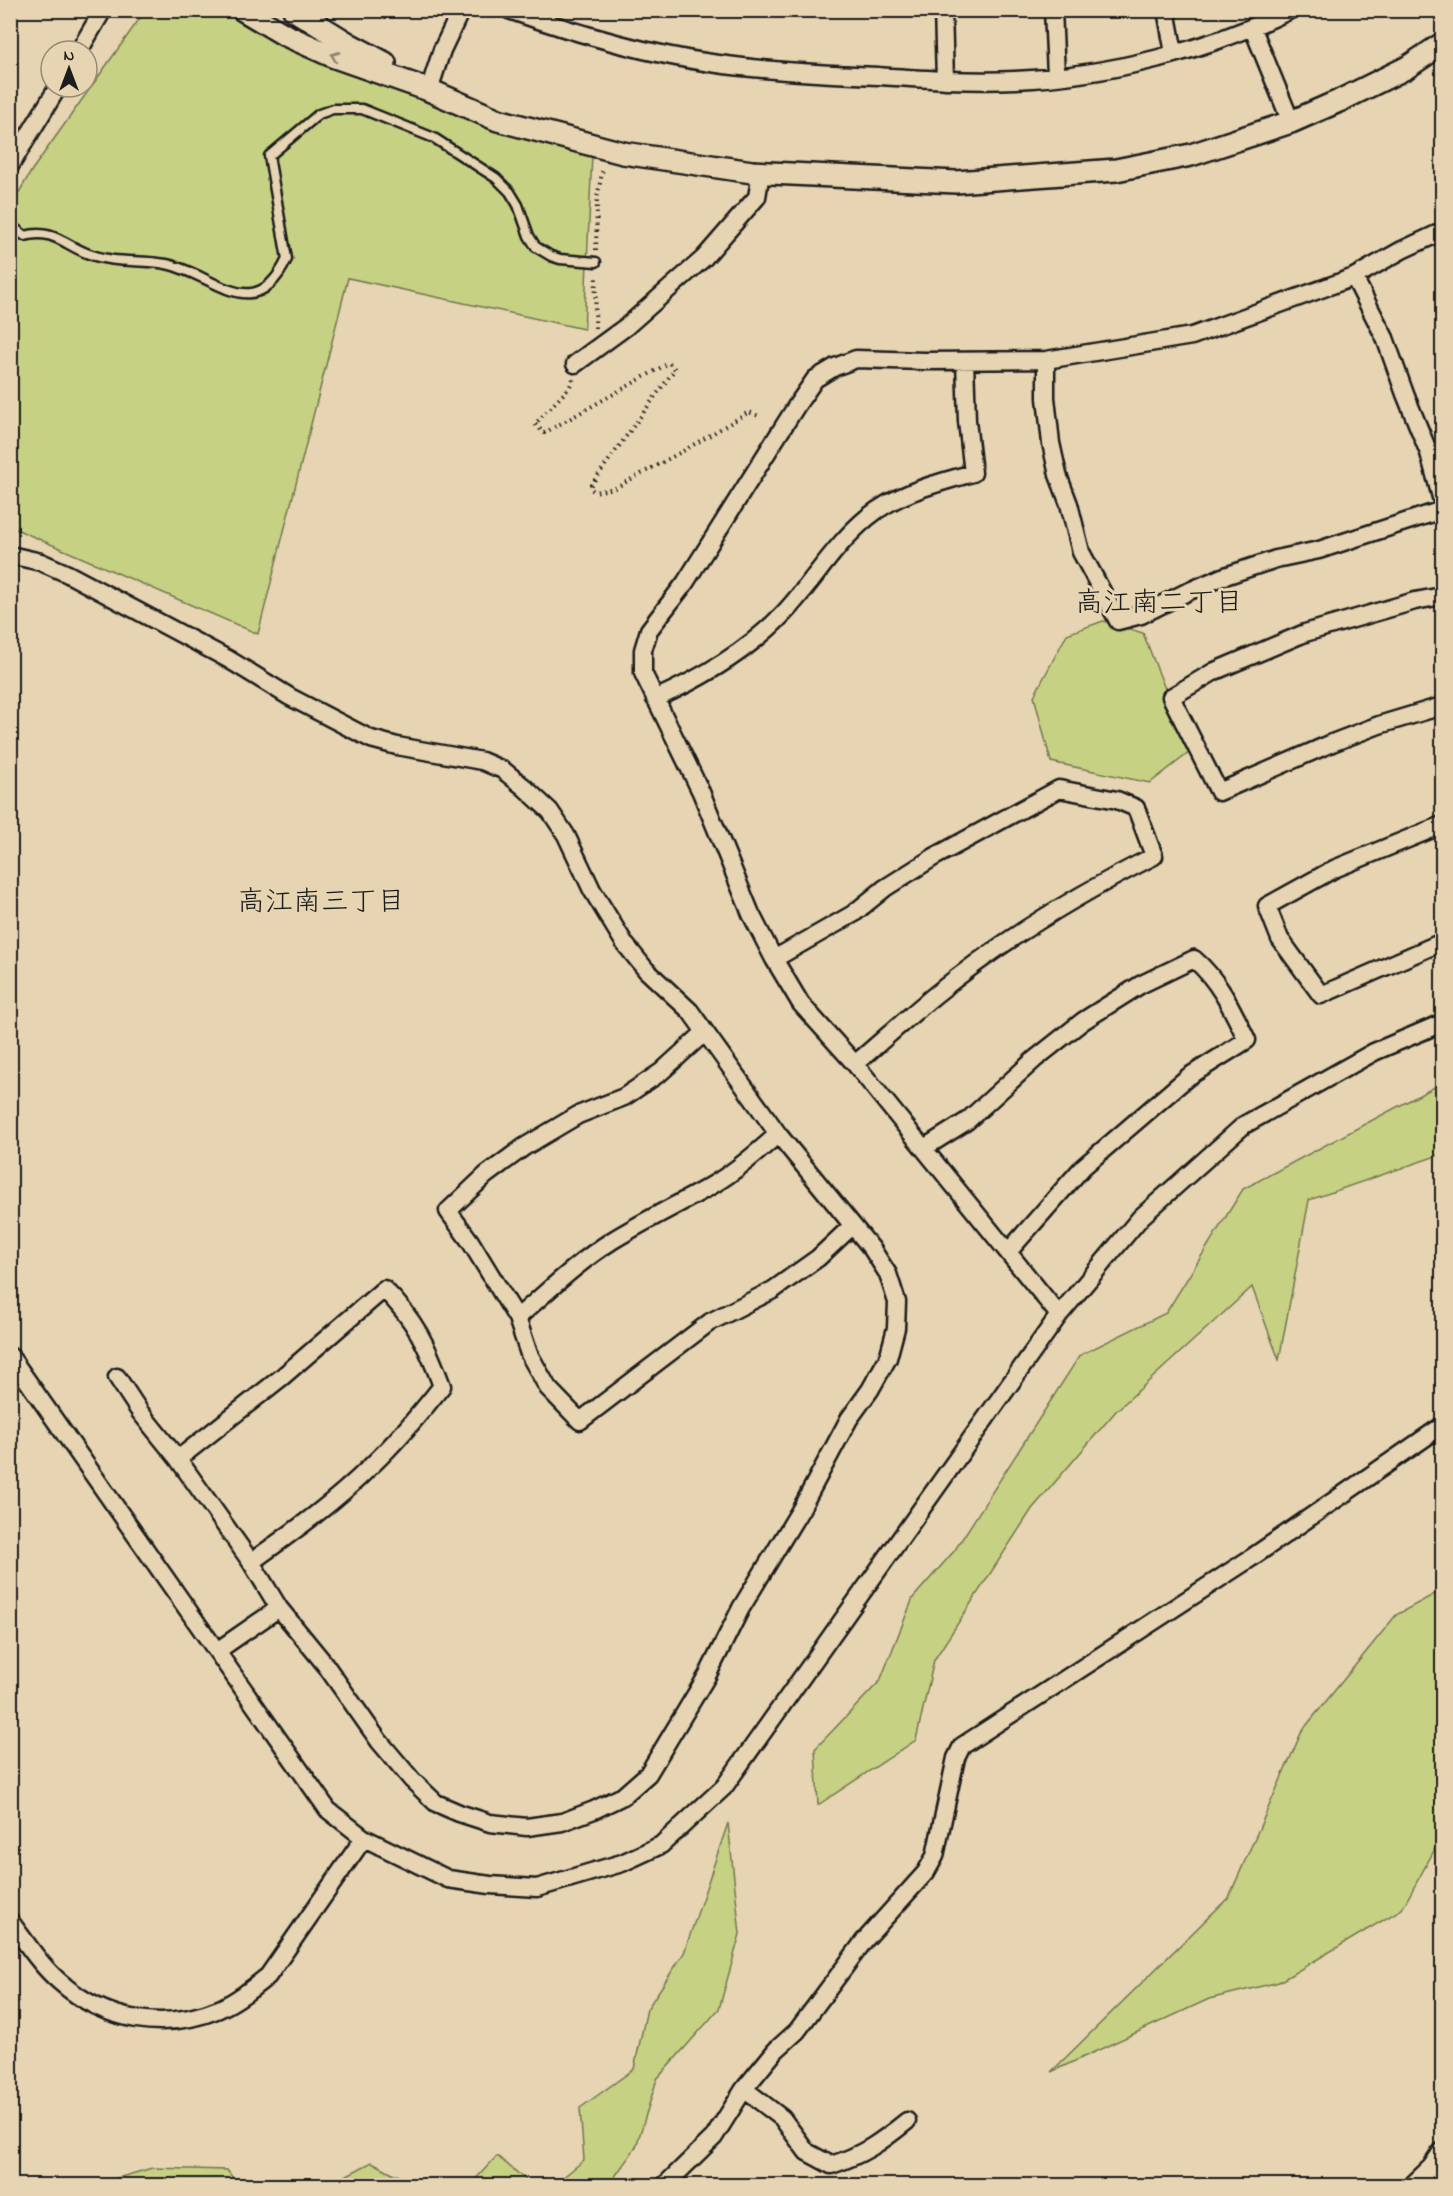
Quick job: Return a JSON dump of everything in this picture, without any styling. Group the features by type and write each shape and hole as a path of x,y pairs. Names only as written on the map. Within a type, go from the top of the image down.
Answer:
{"street":[{"path":"86,39 103,10"},
{"path":"243,10 285,34 333,56 429,90 498,120 623,153 761,173 956,182 1116,170 1191,156 1291,122 1339,101 1406,68 1443,44"},
{"path":"294,10 429,90"},
{"path":"429,90 442,50 461,10"},
{"path":"509,10 612,42 712,63 815,73 945,80 1016,80 1124,66 1253,29 1290,10"},
{"path":"943,10 945,80"},
{"path":"1053,10 1056,75"},
{"path":"1166,10 1174,53"},
{"path":"1253,29 1291,122"},
{"path":"10,166 50,99"},
{"path":"575,364 627,326 704,258 757,197 761,173"},
{"path":"1059,1315 855,1064 801,1004 774,959 751,914 701,792 642,673 643,650 648,630 685,583 797,405 815,380 835,367 856,359 1046,360 1192,336 1354,277 1402,250 1441,232 1443,234"},
{"path":"1354,277 1385,338 1429,453 1443,501"},
{"path":"1046,360 1046,398 1058,475 1069,504 1081,552 1118,621 1141,615 1222,577 1276,559 1319,550 1443,510"},
{"path":"655,699 702,676 759,635 784,613 818,570 869,516 895,500 932,484 973,473 967,421 964,361"},
{"path":"10,555 41,562 68,574 228,659 290,697 371,739 397,746 482,761 503,770 550,811 566,835 592,890 625,944 645,970 690,1011 778,1134 872,1249 888,1274 897,1302 896,1328 888,1358 870,1390 849,1419 801,1509 741,1608 707,1676 648,1774 623,1796 594,1810 562,1822 527,1827 490,1823 436,1803 412,1780 379,1741 324,1663 279,1608 251,1562 178,1459 140,1412 117,1377"},
{"path":"1443,596 1415,601 1305,633 1215,671 1171,697 1220,792 1341,739 1443,706"},
{"path":"774,959 853,914 885,888 934,857 1059,789 1117,800 1136,808 1154,856 1107,879 993,951 935,995 855,1064"},
{"path":"1443,825 1334,869 1267,906 1280,939 1322,995 1443,942"},
{"path":"924,1148 967,1120 1035,1059 1083,1021 1131,991 1194,959 1208,970 1231,1007 1247,1040 1188,1077 1083,1167 1008,1251"},
{"path":"10,1356 328,1810 364,1838 448,1879 537,1888 621,1863 661,1845 724,1787 1059,1315 1141,1217 1244,1125 1374,1052 1443,1023"},
{"path":"705,1032 660,1072 624,1096 578,1115 524,1147 486,1175 448,1211 470,1240 517,1318 529,1354 548,1388 580,1421 710,1322 773,1290 818,1258 852,1226"},
{"path":"517,1318 564,1277 610,1242 710,1187 752,1158 778,1134"},
{"path":"178,1459 282,1377 384,1289 412,1321 429,1350 442,1386 414,1422 370,1467 310,1519 251,1562"},
{"path":"664,2186 714,2137 744,2089 776,2050 797,2031 864,1941 926,1872 934,1856 956,1758 962,1746 1251,1558 1443,1426"},
{"path":"217,1651 279,1608"},
{"path":"10,1921 44,1967 60,1982 98,2008 136,2020 163,2021 194,2017 220,2008 247,1993 268,1976 364,1838"},
{"path":"744,2089 782,2118 807,2152 831,2165 855,2158 881,2142 907,2121"},
{"path":"1411,2186 1431,2167 1443,2151"}],"lane":[{"path":"10,225 26,236 35,233 57,237 88,254 104,259 167,264 232,292 263,291 287,259 269,156 319,114 333,109 348,108 362,110 434,138 484,169 510,192 536,247 560,259 596,262"}],"path":[{"path":"575,364 575,373 569,388 535,424 544,433 669,363 675,369 591,484 594,492 615,488 683,452 749,412 759,416"}],"green space":[{"path":"145,11 224,11 394,85 592,155 584,329 348,278 258,634 11,527 11,206 32,170 82,99 99,99 99,76"},
{"path":"1103,621 1143,633 1190,752 1150,783 1051,762 1034,696 1067,634"},
{"path":"1442,1083 1442,1154 1309,1200 1279,1360 1252,1287 1116,1411 1032,1509 934,1660 916,1740 818,1805 815,1749 880,1681 913,1598 955,1550 1080,1355 1166,1313 1243,1189"},
{"path":"1442,1590 1442,1836 1402,1909 1279,1982 1209,1999 1051,2072 1229,1897 1302,1731 1396,1615"},
{"path":"728,1823 740,1934 719,2009 657,2079 636,2147 609,2185 554,2185 584,2160 580,2108 634,2069 647,2009 684,1953"},
{"path":"497,2156 532,2185 470,2185"},
{"path":"372,2162 415,2185 328,2185"},
{"path":"152,2168 227,2170 238,2185 93,2185"}],"district":[{"name":"高江南二丁目","path":"1159,601"},
{"name":"高江南三丁目","path":"321,900"}]}
